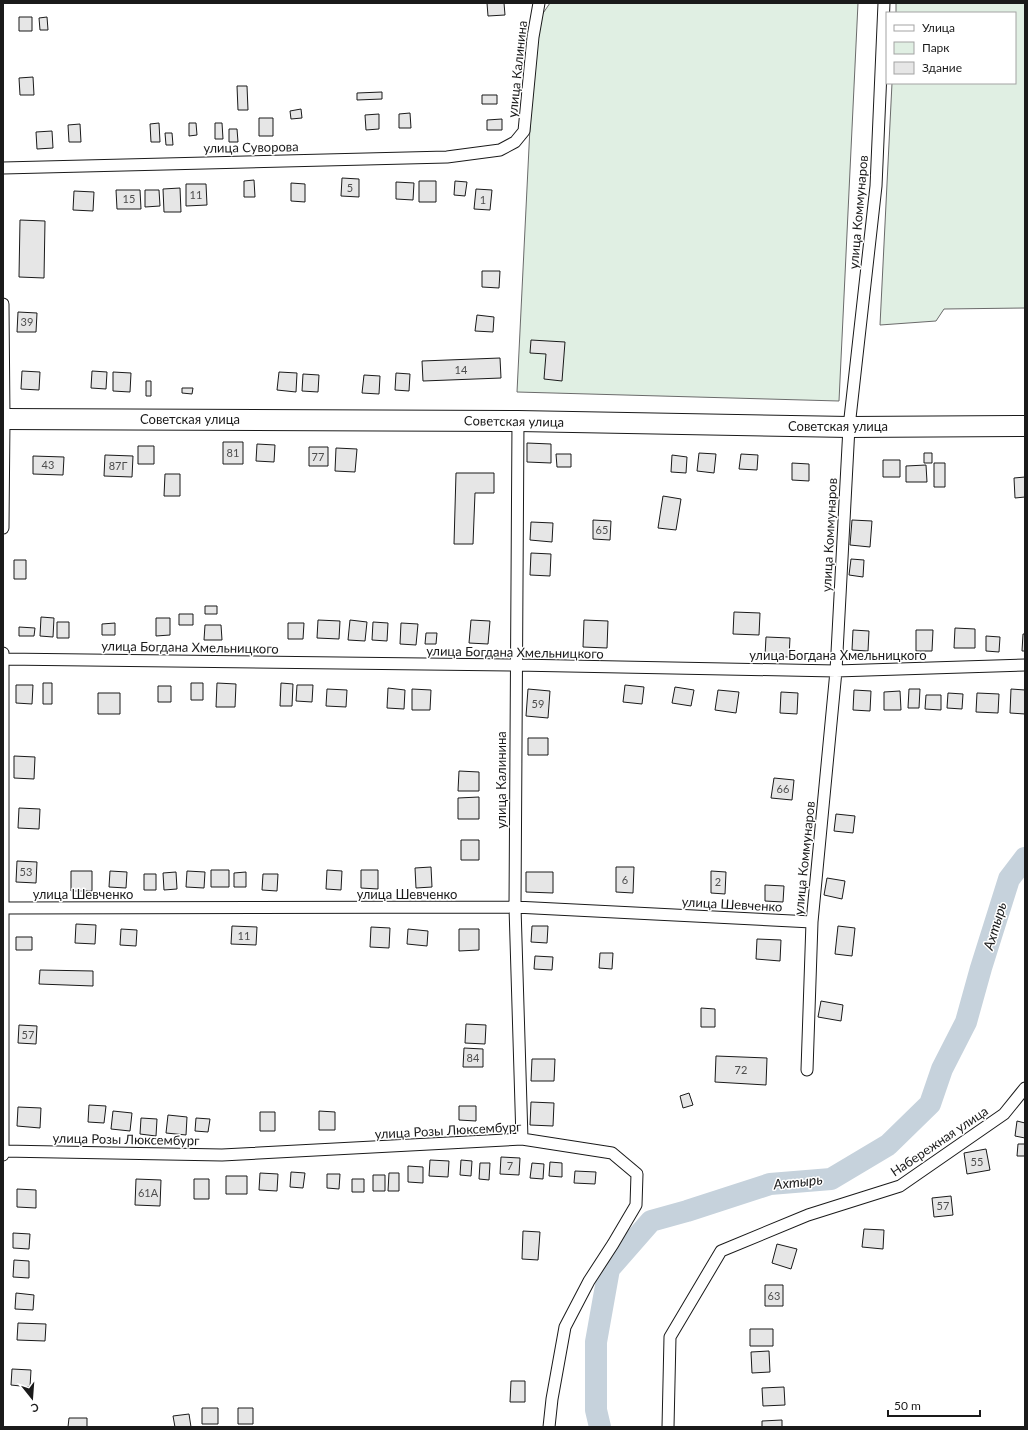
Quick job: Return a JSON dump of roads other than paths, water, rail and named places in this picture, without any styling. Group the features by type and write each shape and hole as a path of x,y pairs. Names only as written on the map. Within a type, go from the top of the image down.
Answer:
{"highway":[{"name":"Советская улица","path":"4,419 518,421 849,426 1025,426"}],"street":[{"name":"улица Калинина","path":"500,150 516,142 524,131 533,37 539,3"},
{"name":"улица Коммунаров","path":"807,1070 812,922 836,672 849,426 876,186 884,3"},
{"name":"улица Суворова","path":"3,168 447,157 500,150"},
{"path":"3,304 3,528"},
{"name":"улица Калинина","path":"518,421 515,907 522,1139"},
{"path":"3,652 3,1155"},
{"name":"улица Богдана Хмельницкого","path":"3,659 516,665 836,672 1025,665"},
{"name":"улица Шевченко","path":"3,908 515,907 812,922"},
{"name":"Набережная улица","path":"668,1427 670,1337 721,1251 808,1215 900,1186 1004,1114 1025,1088"},
{"name":"улица Розы Люксембург","path":"3,1151 222,1155 522,1139 612,1153 637,1174 636,1205 589,1281 565,1327 552,1399 549,1427"}],"waterway":[{"name":"Ахтырь","path":"600,1427 596,1410 596,1342 609,1269 651,1221 770,1184 831,1179 888,1145 930,1104 942,1069 966,1022 1009,879 1025,858"}]}
